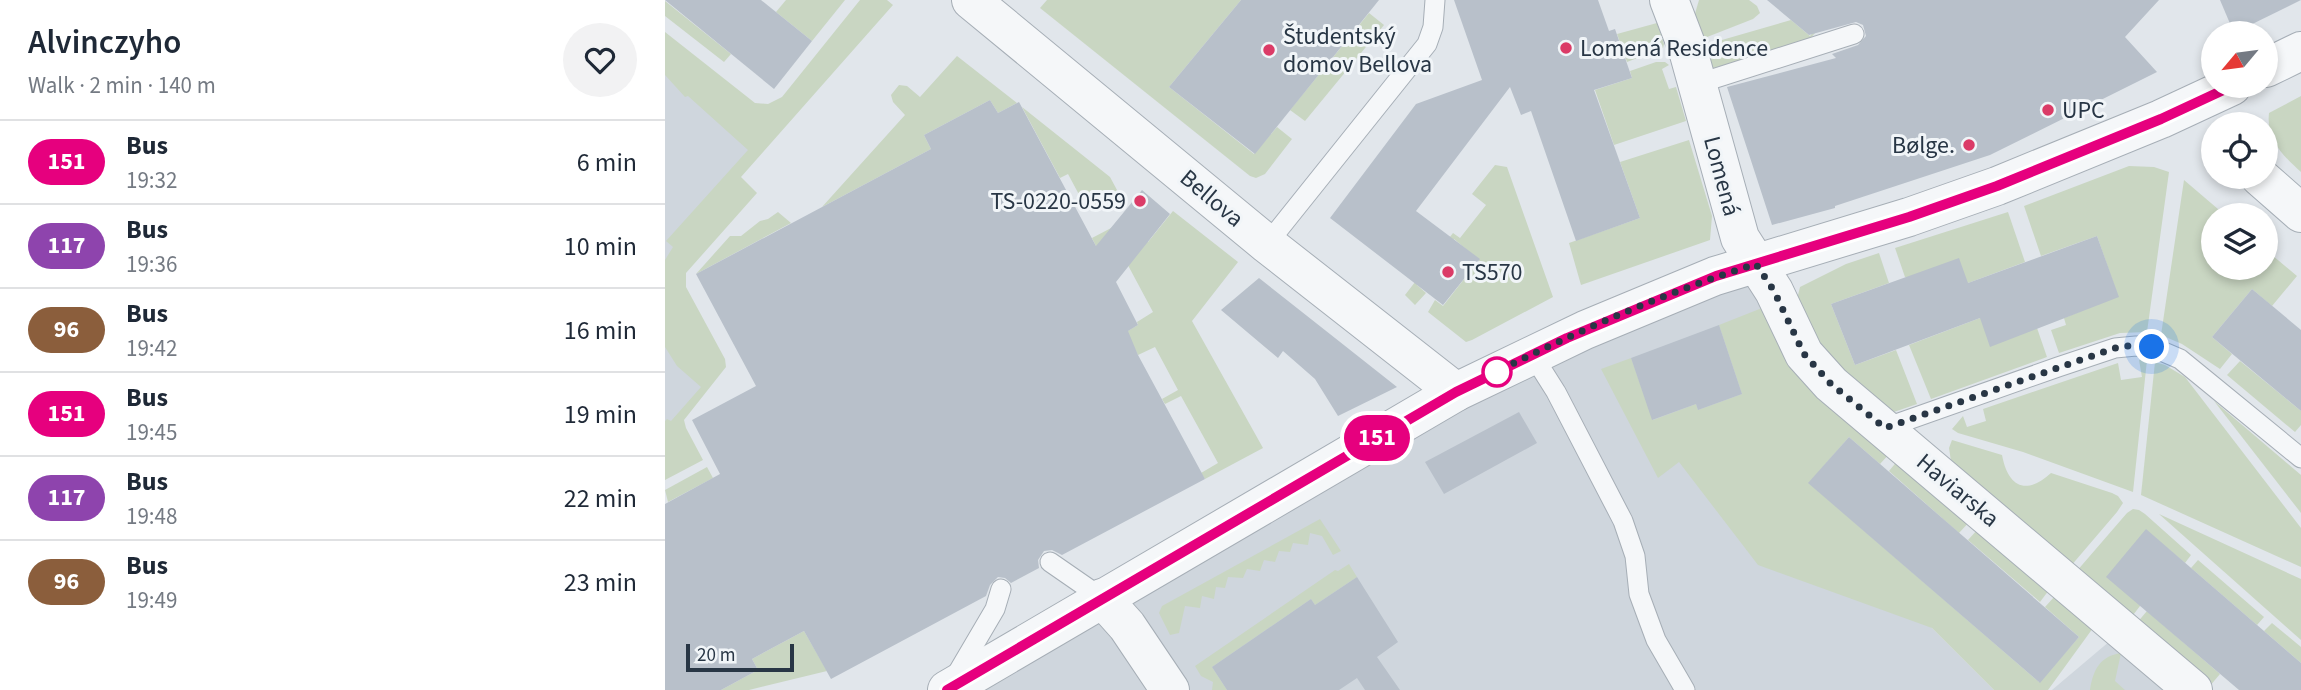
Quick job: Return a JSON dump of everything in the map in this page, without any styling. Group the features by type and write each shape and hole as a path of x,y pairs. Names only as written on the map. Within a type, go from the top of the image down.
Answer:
{"street":[{"name":"Lomená","path":"1669,0 1687,47 1739,238 1756,264"},
{"name":"Bellova","path":"985,4 1267,244 1456,392"},
{"path":"2279,62 2301,51"},
{"path":"948,690 1456,392 1532,355 1716,276 1909,217 2218,103"},
{"path":"2274,189 2301,213"},
{"name":"Haviarska","path":"1756,264 1774,291 1804,354 1831,384 2193,690"},
{"path":"1102,598 1127,626 1170,690"}],"lane":[{"path":"1267,244 1427,44 1433,27 1435,0"},
{"path":"1697,84 1854,34"},
{"path":"1885,428 2115,348 2144,347 2158,349 2191,366 2301,458"},
{"path":"1532,355 1556,392 1623,522 1635,556 1643,606 1656,640 1685,690"},
{"path":"1050,562 1102,598"},
{"path":"948,690 995,609 1000,589"}],"shaded area":[{"path":"665,70 760,149 665,280"},
{"path":"1715,276 1774,291 1727,448 1932,628 1994,690 948,690 1103,598"},
{"path":"665,337 709,383 665,433"},
{"path":"2123,630 2193,690 2052,690"}],"green space":[{"path":"786,0 845,0 812,41 776,12"},
{"path":"860,0 887,0 893,5 741,177 757,193 686,273 686,287 725,359 726,367 684,420 703,460 665,480 665,421 671,421 701,387 677,366 665,347 665,260 673,247 666,241 748,150 688,96 685,97 665,75 665,32 755,103 768,104 782,97"},
{"path":"1047,0 1241,0 1169,87 1254,154 1277,127 1292,139 1265,174 1256,178 1250,176 1040,8"},
{"path":"1699,0 1749,0 1757,6 1760,13 1753,19 1702,39 1694,17"},
{"path":"1840,0 1844,0 1808,41 1710,69 1704,53 1708,44 1791,20 1810,36"},
{"path":"665,1 731,54 724,62 665,16"},
{"path":"1369,13 1384,25 1305,121 1290,110"},
{"path":"1657,23 1663,48 1627,62 1617,34"},
{"path":"957,56 1017,103 998,113 990,100 924,135 931,149 822,207 905,115 893,102 891,95 899,85 907,86 920,97"},
{"path":"1656,62 1669,65 1662,69 1669,89 1676,87 1686,121 1614,145 1595,90 1632,78 1630,71"},
{"path":"2301,96 2301,172 2278,147 2278,112 2271,112"},
{"path":"1022,107 1110,177 1117,190 1113,196 1092,207 1083,202 1068,174 1060,178"},
{"path":"1689,140 1712,216 1710,240 1581,285 1569,243 1640,218 1620,162"},
{"path":"1495,165 1507,167 1553,297 1466,342 1428,312 1435,300 1443,306 1479,260 1454,239 1417,285 1426,293 1415,305 1405,295 1453,233 1460,238 1486,205 1472,194"},
{"path":"2129,166 2154,167 2169,172 2147,332 2120,333 2059,353 2051,330 2066,325 2064,318 2118,296 2097,236 2041,256 2024,206"},
{"path":"2184,180 2211,203 2201,203 2201,280 2278,280 2278,260 2297,276 2272,306 2252,289 2212,337 2232,354 2220,369 2182,344 2161,335"},
{"path":"1173,211 1238,262 1192,321 1263,448 1205,479 1201,473 1218,463 1181,396 1165,404 1162,399 1178,390 1155,347 1138,355 1126,332 1153,312 1115,241 1098,250 1092,238 1134,216 1148,242"},
{"path":"778,212 791,223 696,274 730,236 741,236 760,221"},
{"path":"2008,212 2025,262 1968,283 1905,277 1895,248"},
{"path":"1879,253 1889,283 1831,304 1855,365 1896,350 1917,404 1891,413 1825,357 1797,299 1800,287 1846,264"},
{"path":"1762,308 1891,452 1880,464 1849,437 1809,483 2039,682 2079,637 2045,607 2055,596 2093,628 2048,690 1994,690 1932,628 1758,565 1679,462 1658,478 1601,369 1631,358 1653,420 1696,404 1698,410 1742,394 1719,325"},
{"path":"1980,318 2037,328 2047,357 1931,399 1909,345"},
{"path":"2139,360 2147,360 2133,492 1952,429 1963,416 1967,427 1986,421 1983,409 2118,363 2121,380 2142,377"},
{"path":"2240,361 2301,411 2301,425 2295,432 2227,375"},
{"path":"2155,362 2185,377 2301,528 2301,567 2141,495"},
{"path":"2214,401 2301,475 2301,513"},
{"path":"1952,440 2002,455 2009,475 2019,485 2034,484 2051,473 2112,493 2123,503 2070,567 1951,461 1949,448"},
{"path":"1899,459 1970,521 1959,533 1889,471"},
{"path":"707,467 713,478 668,502 665,490"},
{"path":"2133,509 2145,514 2191,555 2185,563 2146,530 2140,606 2130,619 2076,572"},
{"path":"2159,514 2301,579 2301,640"},
{"path":"1320,519 1341,551 1333,555 1322,536 1310,533 1308,545 1293,543 1290,552 1279,551 1275,562 1264,560 1260,571 1247,569 1243,578 1228,577 1225,588 1216,587 1214,599 1202,596 1200,608 1185,606 1179,633 1170,635 1159,613 1162,606"},
{"path":"1978,529 2049,590 2040,602 1968,540"},
{"path":"2198,560 2264,617 2257,625 2191,568"},
{"path":"1349,564 1357,577 1315,605 1311,599 1212,667 1227,690 1212,690 1213,682 1201,676 1195,666 1335,570 1338,571"},
{"path":"2147,611 2220,674 2209,687 2136,624"},
{"path":"2272,623 2301,647 2301,663 2264,631"},
{"path":"804,631 827,671 749,690 721,690 758,670 752,659"},
{"path":"2121,653 2115,681 2125,690 2090,690 2099,665 2108,657"}],"building":[{"path":"665,0 761,0 812,41 774,89"},
{"name":"Študentský domov Bellova","path":"1241,0 1379,0 1255,154 1169,87"},
{"path":"1454,0 1598,0 1609,31 1615,29 1632,78 1594,90 1640,218 1576,241 1531,111 1521,115 1510,87 1416,211 1480,259 1443,305 1330,218 1416,104 1482,80"},
{"path":"1767,0 2159,0 2125,37 2157,72 1990,155 1835,208 1772,225 1727,87 1836,58 1832,54 1858,45 1866,36 1863,25 1856,22 1809,35"},
{"path":"2220,0 2301,0 2258,21 2229,21"},
{"path":"990,100 998,113 1019,102 1096,246 1142,190 1170,214 1116,282 1138,325 1128,331 1138,355 1205,479 1062,555 1052,550 1044,551 1038,560 1039,568 1011,583 998,577 990,585 986,596 831,679 804,631 752,659 758,670 721,690 665,690 665,504 720,474 692,420 756,386 696,274 931,149 924,135"},
{"path":"2097,236 2119,297 1990,347 1980,318 1855,365 1831,304 1959,258 1968,283"},
{"path":"1259,278 1397,387 1338,416 1315,379 1283,351 1278,358 1221,310"},
{"path":"2252,289 2301,330 2301,411 2212,337"},
{"path":"1719,325 1742,394 1698,410 1696,404 1652,420 1631,358"},
{"path":"1519,412 1537,443 1444,494 1425,462"},
{"path":"1849,437 2079,637 2040,683 1808,483"},
{"path":"2146,529 2301,663 2301,690 2239,690 2106,577"},
{"path":"1357,577 1398,642 1377,657 1400,690 1365,690 1357,678 1339,690 1227,690 1212,667 1311,599 1315,605"}],"bus line":[{"name":"151","path":"947,690 1456,392 1585,330 1716,276 1909,217 1997,186 2209,98"}],"place":[{"name":"Lomená Residence","path":"1566,48"},
{"name":"Študentský domov Bellova","path":"1269,50"},
{"name":"UPC","path":"2048,110"},
{"name":"Bølge.","path":"1969,145"},
{"name":"TS-0220-0559","path":"1140,201"},
{"name":"TS570","path":"1448,272"}],"route":[{"path":"1497,372 1494,373 1609,320 1716,276 1756,264 1774,291 1804,354 1831,384 1885,428 2115,348 2152,347"}]}
